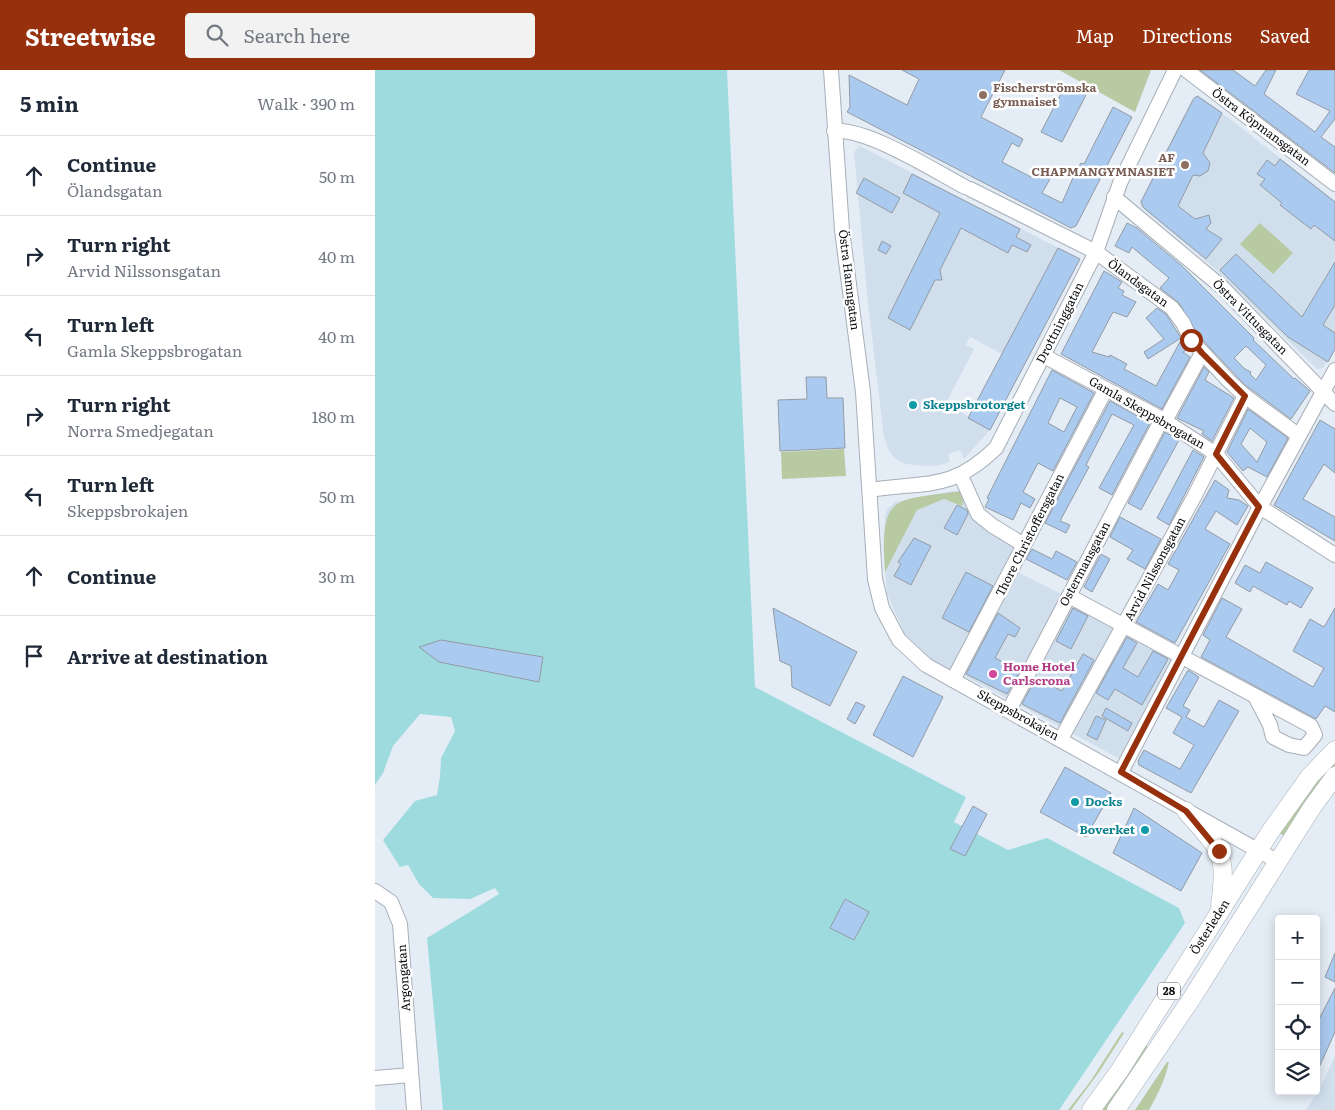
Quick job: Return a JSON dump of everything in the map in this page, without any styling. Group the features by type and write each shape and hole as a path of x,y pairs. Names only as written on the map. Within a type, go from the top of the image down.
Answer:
{"main road":[{"name":"Österleden","path":"1091,1110 1120,1070 1294,797 1335,750"},
{"name":"Österleden","path":"1116,1110 1191,998 1277,861 1335,776"},
{"path":"1186,811 1214,844 1222,858 1223,881 1219,913"}],"street":[{"name":"Östra Hamngatan","path":"831,70 842,230 863,392 870,490"},
{"name":"Drottninggatan","path":"870,490 943,482 961,476 980,463 996,448 1096,252 1115,197 1175,70"},
{"name":"Östra Köpmansgatan","path":"1186,70 1335,184"},
{"name":"Ölandsgatan","path":"834,131 846,130 865,135 1096,252 1172,308 1202,353 1245,396 1298,435"},
{"name":"Östra Vittusgatan","path":"1115,197 1223,288 1335,404"},
{"name":"Ostermansgatan","path":"1009,710 1163,420 1202,353"},
{"name":"Gamla Skeppsbrogatan","path":"1044,356 1163,420 1216,454 1259,507 1335,555"},
{"path":"1121,772 1259,507 1335,370"},
{"name":"Thore Christoffersgatan","path":"953,680 1106,388"},
{"name":"Arvid Nilssonsgatan","path":"1061,739 1125,624 1245,396"},
{"path":"961,476 978,514 1024,546"},
{"name":"Skeppsbrokajen","path":"870,490 875,579 882,608 899,640 926,665 1121,772 1186,811 1277,861"},
{"path":"1069,596 1125,624 1255,696"},
{"name":"Argongatan","path":"375,891 391,902 399,924 414,1110"},
{"path":"375,1078 411,1075"}],"shaded area":[{"path":"1199,95 1335,201 1335,347 1323,368 1317,369 1213,267 1141,207 1140,201 1193,97"},
{"path":"860,146 1080,259 1024,365 970,337 966,345 974,349 946,403 990,430 964,459 960,450 948,454 950,462 940,465 905,464 896,459 889,451 884,438 868,303 854,152"},
{"path":"952,491 959,494 980,524 1017,546 952,670 928,658 905,634 887,594 883,546 885,515 888,508 896,502"},
{"path":"1017,572 1178,652 1120,759 963,675"},
{"path":"1335,1056 1335,1110 1306,1110 1316,1095 1320,1095 1320,1089"}],"green space":[{"path":"1059,70 1151,70 1135,112"},
{"path":"1260,223 1293,253 1273,274 1240,244"},
{"path":"844,449 846,476 782,479 781,452"},
{"path":"961,491 966,493 962,506 944,499 917,510 885,572 885,527 889,514 895,506 905,500"},
{"path":"1335,758 1335,765 1284,836 1278,832 1295,805"},
{"path":"1122,1032 1124,1033 1099,1072 1071,1110 1068,1110 1090,1082"},
{"path":"1146,1044 1147,1047 1107,1110 1099,1110"},
{"path":"1167,1062 1169,1062 1163,1081 1149,1110 1135,1110"}],"water":[{"path":"375,70 727,70 755,687 966,797 954,822 1008,850 1047,838 1179,908 1185,923 1059,1110 443,1110 427,938 499,894 495,888 470,899 433,898 419,884 408,865 400,867 383,840 415,801 437,795 441,758 455,731 451,717 420,714 393,746 383,773 375,785"}],"building":[{"path":"902,70 1005,70 981,117 1023,139 1019,147 1012,143 1002,162 1031,177 1034,171 1050,179 1042,193 1062,203 1075,173 1081,163 1084,164 1113,107 1132,117 1076,226 1071,228 847,112 850,107 849,75 907,105 919,79"},
{"path":"1200,70 1233,70 1255,86 1266,70 1276,70 1264,94 1315,132 1330,111 1296,94 1309,70 1335,70 1335,119 1321,137 1335,147 1335,173"},
{"path":"1066,84 1086,95 1062,142 1041,132"},
{"name":"AF CHAPMANGYMNASIET","path":"1197,96 1222,113 1203,153 1210,163 1208,171 1200,176 1193,175 1178,206 1195,219 1209,215 1211,223 1206,229 1222,239 1206,259 1144,208 1141,202 1193,100"},
{"path":"1280,159 1335,202 1335,241 1314,225 1311,229 1280,205 1282,203 1260,185 1265,179 1257,174 1267,160 1275,166"},
{"path":"912,174 1020,229 1016,237 1031,245 1027,252 1012,245 1008,253 961,228 940,270 942,280 935,280 910,330 888,318 940,213 903,193"},
{"path":"864,178 900,198 892,213 856,193"},
{"path":"1127,223 1137,228 1181,265 1254,338 1253,340 1294,379 1310,391 1291,419 1244,384 1198,335 1179,303 1160,288 1169,278 1132,247 1129,253 1115,246","holes":["1246,346 1266,365 1256,380 1250,374 1251,372 1234,358"]},
{"path":"882,241 891,246 886,254 878,250"},
{"path":"1058,248 1080,259 990,430 968,418"},
{"path":"1236,254 1302,317 1335,262 1335,305 1323,325 1335,333 1335,349 1328,362 1288,337 1220,270"},
{"path":"1104,271 1122,282 1118,288 1124,291 1122,295 1136,302 1127,317 1113,312 1092,352 1109,357 1110,355 1127,364 1124,369 1156,386 1181,340 1188,349 1183,352 1190,357 1162,409 1061,354"},
{"path":"1157,308 1166,314 1181,338 1148,359 1144,352 1164,339 1146,318"},
{"path":"1204,367 1209,372 1205,380 1234,398 1212,441 1202,434 1204,431 1177,418"},
{"path":"1052,370 1094,393 1053,471 1038,463 1023,492 1035,499 1030,508 1021,503 1013,520 985,507 989,499 987,498","holes":["1060,398 1077,407 1064,432 1048,423"]},
{"path":"806,377 826,377 827,398 843,398 845,448 780,451 778,400 807,399"},
{"path":"1110,401 1150,423 1112,495 1099,488 1134,425 1112,414 1086,465 1089,467 1060,521 1070,525 1066,533 1045,523"},
{"path":"1248,409 1288,438 1267,477 1248,467 1243,471 1227,452","holes":["1250,428 1267,442 1257,462 1241,444"]},
{"path":"1320,420 1335,429 1335,473 1324,464 1303,499 1335,517 1335,541 1274,505"},
{"path":"1165,432 1179,440 1141,510 1128,503"},
{"path":"1193,450 1204,457 1169,525 1157,518"},
{"path":"1215,480 1229,490 1227,498 1239,500 1248,506 1237,525 1216,511 1205,529 1230,544 1175,643 1136,622 1158,584 1168,590 1179,570 1168,564"},
{"path":"957,505 967,510 968,514 957,535 944,528"},
{"path":"1120,517 1161,539 1145,569 1127,559 1133,550 1110,537"},
{"path":"914,538 931,546 911,585 894,576 901,564 898,562"},
{"path":"1032,549 1052,559 1056,551 1077,562 1067,580 1026,559"},
{"path":"1101,554 1110,559 1092,592 1084,587"},
{"path":"1266,562 1313,588 1301,608 1289,601 1287,605 1253,586 1250,592 1235,583 1245,565 1260,573"},
{"path":"966,572 993,586 969,632 942,618"},
{"path":"1222,598 1242,609 1226,637 1313,687 1324,668 1293,651 1310,619 1324,627 1335,608 1335,712 1325,706 1316,719 1201,657 1210,640 1203,635"},
{"path":"773,608 857,652 830,706 792,687 791,666 780,661"},
{"path":"1073,608 1088,616 1071,649 1056,641"},
{"path":"998,613 1020,628 1015,637 1008,634 995,658 1020,671 1007,694 966,674"},
{"path":"1127,637 1137,643 1123,668 1138,677 1153,651 1168,659 1142,705 1115,689 1108,700 1096,693"},
{"path":"441,640 543,657 539,682 439,662 419,647"},
{"path":"1083,654 1094,660 1060,723 1022,704 1036,678 1062,691"},
{"path":"1188,670 1199,677 1183,706 1190,710 1186,717 1204,727 1219,700 1239,711 1191,793 1139,765 1138,761 1144,750 1180,769 1194,745 1173,733 1182,717 1166,708"},
{"path":"903,676 943,697 913,757 873,735"},
{"path":"856,702 865,706 855,724 847,719"},
{"path":"1106,708 1132,723 1128,731 1102,716"},
{"path":"1096,716 1106,720 1097,740 1087,735"},
{"name":"Docks","path":"1065,767 1111,793 1086,837 1040,812"},
{"path":"973,806 987,814 965,856 950,849"},
{"name":"Boverket","path":"1134,808 1202,853 1181,891 1113,853"},
{"path":"845,899 869,912 854,940 830,928"},
{"path":"1335,953 1335,982 1325,977"},
{"path":"1335,988 1335,1032 1320,1065 1320,1050 1320,1017"}],"place":[{"name":"Fischerströmska gymnaiset","path":"983,95"},
{"name":"AF CHAPMANGYMNASIET","path":"1185,165"},
{"name":"Skeppsbrotorget","path":"913,405"},
{"name":"Home Hotel Carlscrona","path":"993,674"},
{"name":"Docks","path":"1075,802"},
{"name":"Boverket","path":"1145,830"}],"route":[{"path":"1191,340 1245,396 1216,454 1259,507 1121,772 1186,811 1219,851"}]}
